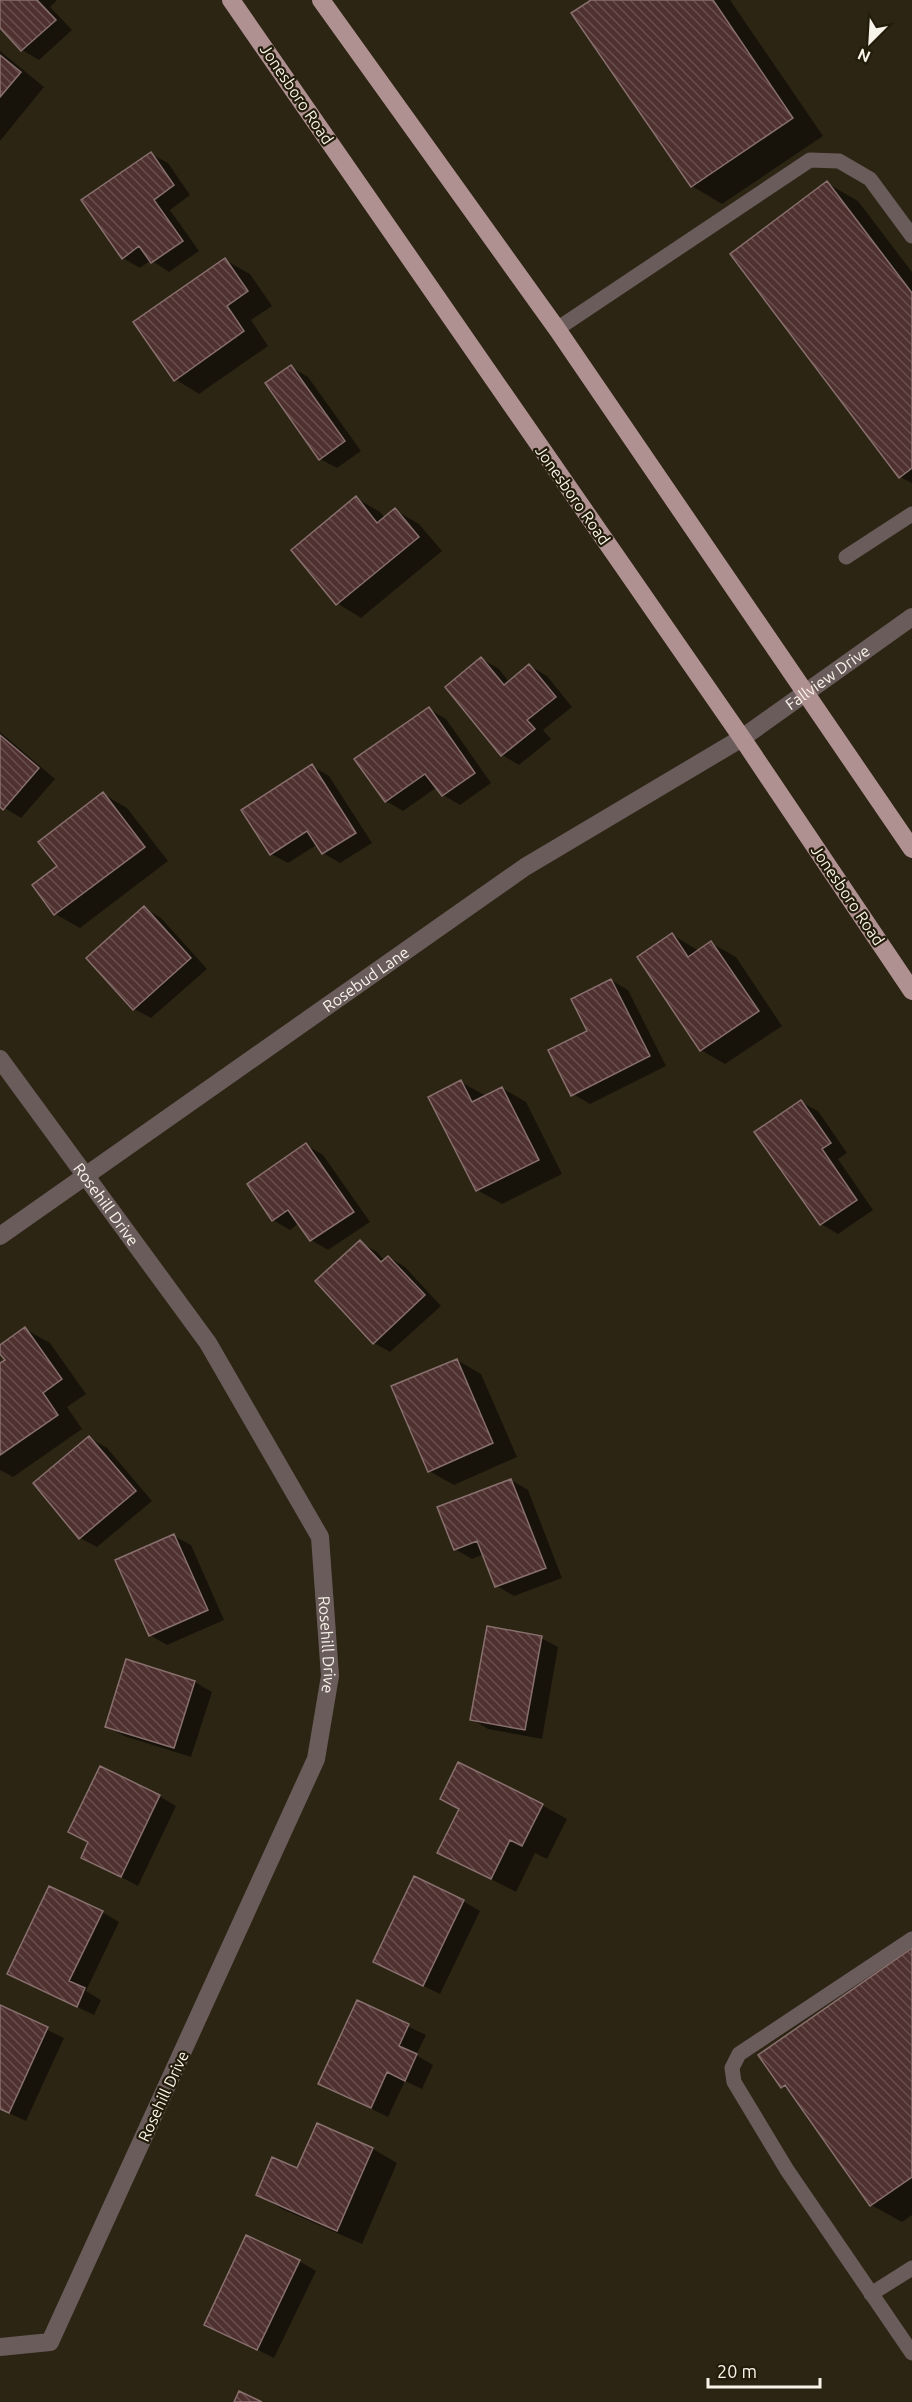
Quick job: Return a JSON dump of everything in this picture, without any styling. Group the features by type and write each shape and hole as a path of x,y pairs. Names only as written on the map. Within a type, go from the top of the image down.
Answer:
{"main road":[{"name":"Jonesboro Road","path":"231,0 742,738 912,991"},
{"path":"321,0 557,329 912,849"}],"street":[{"name":"Fallview Drive","path":"742,738 912,617"},
{"name":"Rosebud Lane","path":"0,1236 525,867 742,738"},
{"name":"Rosehill Drive","path":"0,1059 208,1342 320,1537 330,1676 316,1759 50,2342 0,2348"}],"lane":[{"path":"557,329 810,160 839,161 870,179 912,236"},
{"path":"846,557 912,514"},
{"path":"912,1939 739,2054 732,2068 734,2082 787,2170 912,2353"},
{"path":"870,2294 912,2268"}],"building":[{"path":"0,0 37,0 56,20 21,51 0,28"},
{"path":"591,0 713,0 793,118 691,187 571,13"},
{"path":"0,55 21,72 0,97"},
{"path":"151,152 174,185 154,200 183,241 151,263 139,246 122,259 81,200"},
{"path":"827,181 912,293 912,468 899,478 730,254"},
{"path":"225,258 248,291 227,306 244,331 174,381 133,322"},
{"path":"291,365 345,441 319,460 265,383"},
{"path":"356,496 377,523 395,508 419,537 336,605 291,550"},
{"path":"481,657 504,685 529,664 556,697 527,720 535,729 501,756 445,687"},
{"path":"429,707 475,773 442,796 425,774 385,802 354,759"},
{"path":"0,735 39,768 3,810 0,807"},
{"path":"312,764 356,833 322,854 307,831 270,855 241,810"},
{"path":"103,792 145,847 54,915 32,885 57,866 38,842"},
{"path":"144,906 191,958 133,1010 86,958"},
{"path":"672,933 688,957 711,941 759,1011 700,1051 637,957"},
{"path":"611,979 650,1056 571,1096 548,1050 587,1031 571,999"},
{"path":"461,1080 472,1102 502,1087 539,1160 476,1191 428,1097"},
{"path":"801,1100 831,1143 822,1149 857,1200 820,1225 754,1132"},
{"path":"306,1143 354,1212 310,1241 288,1210 272,1221 247,1184"},
{"path":"360,1240 381,1262 388,1256 425,1295 373,1344 315,1281"},
{"path":"25,1327 62,1379 43,1393 58,1415 0,1455 0,1363 5,1360 0,1354 0,1345"},
{"path":"457,1359 493,1443 428,1472 391,1386"},
{"path":"89,1436 136,1491 79,1539 33,1483"},
{"path":"511,1479 546,1568 495,1587 477,1541 454,1550 437,1507"},
{"path":"174,1534 208,1610 149,1636 115,1560"},
{"path":"487,1626 542,1636 525,1730 470,1720"},
{"path":"126,1659 195,1681 174,1748 105,1727"},
{"path":"458,1762 543,1804 522,1846 510,1840 491,1879 437,1853 459,1809 440,1799"},
{"path":"100,1766 160,1795 121,1877 81,1858 88,1842 68,1832"},
{"path":"414,1876 464,1900 423,1986 373,1962"},
{"path":"49,1886 103,1911 69,1981 85,1988 77,2007 7,1974"},
{"path":"912,1948 912,2177 870,2206 785,2085 781,2088 758,2055"},
{"path":"357,2000 409,2024 399,2046 417,2054 405,2081 387,2072 371,2108 318,2084"},
{"path":"0,2005 48,2027 9,2113 0,2109"},
{"path":"317,2123 373,2148 337,2231 256,2195 272,2157 297,2168"},
{"path":"246,2235 300,2260 257,2350 204,2325"},
{"path":"239,2391 262,2402 234,2402"}]}
